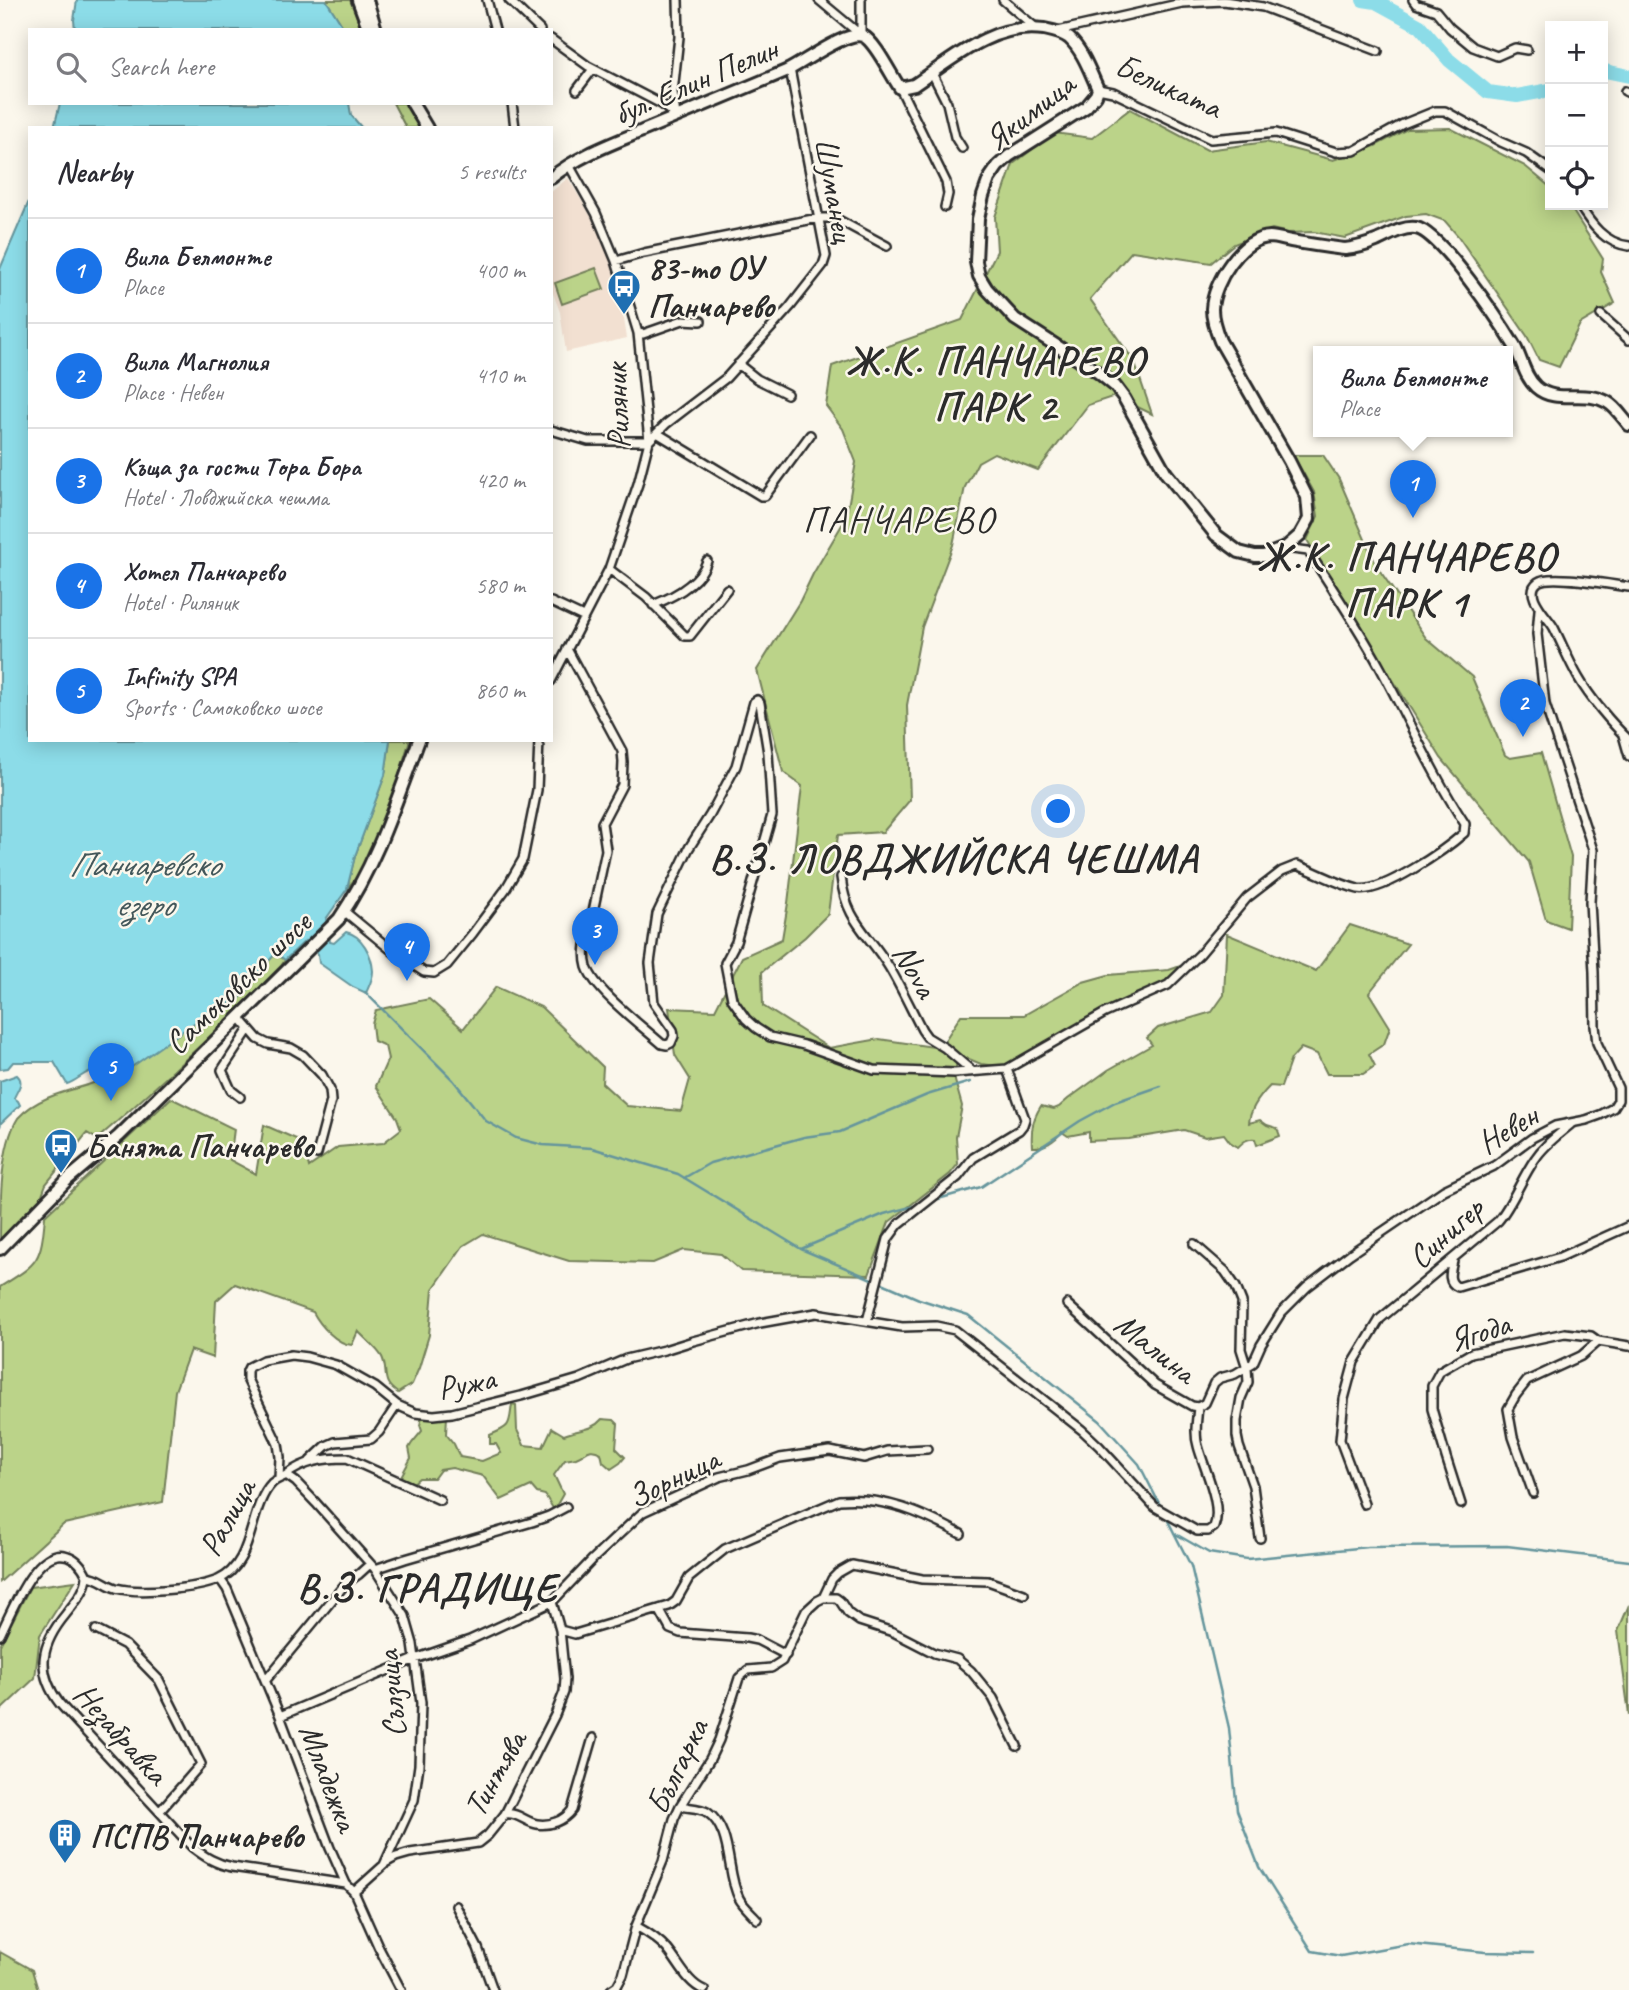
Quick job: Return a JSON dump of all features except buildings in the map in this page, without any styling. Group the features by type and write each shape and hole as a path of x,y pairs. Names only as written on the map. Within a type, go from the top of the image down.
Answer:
{"street":[{"path":"358,0 368,28"},
{"path":"367,0 375,28"},
{"path":"487,0 494,28"},
{"path":"509,0 538,28"},
{"path":"676,117 673,92 679,37 678,0"},
{"path":"818,0 870,41 900,88 946,182 948,194 945,207"},
{"path":"861,0 862,36"},
{"path":"1003,0 1036,28"},
{"path":"900,88 914,85 989,36 1004,31 1036,28 1058,31 1184,1 1223,0 1263,7 1378,51"},
{"path":"1413,0 1416,4 1436,11 1450,28 1473,47 1497,55 1515,48 1527,50"},
{"name":"Беликата","path":"1058,31 1070,39 1083,57 1098,89 1114,92 1211,139 1276,132 1336,152 1354,151 1403,124 1435,111 1445,111 1526,153 1545,166"},
{"name":"бул. Елин Пелин","path":"553,177 600,149 790,69 842,40 862,36"},
{"path":"553,40 593,69 663,105 676,117"},
{"path":"577,90 593,69"},
{"name":"Шуманец","path":"649,441 666,424 726,378 790,307 823,265 826,256 790,69"},
{"path":"932,74 947,103 955,137 962,148"},
{"name":"Якимица","path":"1098,89 1086,107 1009,156 993,172 982,196 978,219 976,262 979,276 987,289 1015,319 1115,386 1166,473 1216,535 1239,552 1248,555 1264,556 1285,548"},
{"path":"413,105 426,126"},
{"path":"512,105 515,126"},
{"name":"Риляник","path":"553,677 609,569 638,484 649,441 638,332 616,261 596,213 569,165"},
{"path":"1582,210 1591,225 1605,236 1629,246"},
{"path":"616,261 818,218 835,218 887,246"},
{"path":"1285,548 1300,535 1308,519 1307,497 1220,341 1212,311 1219,285 1243,248 1254,242 1269,237 1345,249 1357,248 1405,228 1418,228 1444,248 1481,297 1515,347 1534,385 1547,396 1585,396 1607,402 1629,425"},
{"path":"1601,315 1629,340"},
{"path":"638,332 643,334 682,320 701,321"},
{"path":"738,364 757,379 786,394"},
{"path":"553,431 588,441 649,441"},
{"path":"657,433 761,496 765,496 810,435"},
{"path":"567,649 622,751 622,785 602,823 606,850 586,945 587,966 591,975 614,1002 662,1044 671,1043 673,1030 654,1003 650,963 657,914 688,848 710,815 736,766 754,702 757,700 760,703 768,753 772,815 736,942 725,963 735,1004 756,1028 770,1037 804,1045 874,1070 956,1073 1007,1069 1105,1013 1168,985 1200,954 1247,898 1282,871 1297,865 1361,890 1375,888 1419,866 1464,833 1465,824 1447,797 1381,668 1332,589 1308,551 1285,548"},
{"path":"653,605 687,587 707,561"},
{"path":"609,569 685,636 690,636 727,589"},
{"name":"Невен","path":"1260,1538 1253,1486 1239,1446 1237,1421 1241,1398 1248,1382 1247,1368 1253,1363 1281,1313 1307,1287 1350,1254 1444,1191 1494,1166 1532,1138 1555,1126 1600,1115 1613,1108 1619,1095 1597,1042 1595,1026 1590,902 1593,850 1545,704 1537,634 1539,610 1533,589 1538,582 1544,580 1587,581 1629,587"},
{"path":"553,603 583,617"},
{"path":"1539,610 1553,626 1583,685 1626,737 1629,756"},
{"name":"Самоковско шосе","path":"0,1249 67,1180 119,1136 330,929 363,882 418,742"},
{"path":"344,911 396,954 424,972 434,973 447,965 505,890 523,859 537,790 539,742"},
{"name":"Nova","path":"841,877 846,903 857,925 890,968 922,1030 927,1037 972,1071"},
{"path":"239,1017 258,1039 268,1044 291,1048 303,1055 322,1075 330,1090 331,1101 317,1154"},
{"path":"240,1097 231,1090 222,1070 249,1029"},
{"path":"867,1321 888,1240 899,1224 958,1177 973,1158 1023,1125 1025,1119 1007,1069"},
{"name":"Синигер","path":"1364,1504 1342,1448 1340,1428 1344,1399 1354,1362 1368,1336 1380,1319 1498,1221 1506,1212 1533,1161 1543,1148 1571,1124"},
{"path":"1453,1259 1451,1280 1454,1286 1458,1287 1559,1257 1629,1226"},
{"path":"1194,1244 1225,1271 1236,1287 1242,1302 1241,1349 1247,1368"},
{"name":"Малина","path":"1067,1304 1154,1385 1192,1406 1198,1407 1205,1403 1214,1383 1220,1378 1247,1368"},
{"name":"Ружа","path":"282,1477 278,1444 247,1380 249,1367 263,1360 291,1355 322,1360 375,1387 397,1405 422,1415 452,1413 521,1396 626,1359 693,1340 760,1323 816,1313 902,1327 936,1326 956,1330 1082,1430 1155,1507 1197,1531 1208,1531 1214,1527 1217,1512 1197,1444 1198,1407"},
{"name":"Ягода","path":"1461,1504 1432,1409 1432,1386 1440,1371 1471,1353 1565,1334 1591,1336 1598,1341 1629,1346"},
{"path":"1532,1493 1513,1437 1508,1409 1527,1381 1581,1356 1598,1341"},
{"path":"309,1462 326,1446 335,1442 371,1439 379,1432 397,1405"},
{"name":"Зорница","path":"281,1716 470,1640 552,1602 643,1512 719,1477 780,1458 815,1453 830,1451 864,1458 887,1451 927,1449"},
{"path":"282,1477 309,1462 347,1458 440,1500"},
{"name":"Сълзица","path":"282,1477 316,1503 373,1566 405,1616 413,1644 421,1703 419,1765 414,1800 384,1864 354,1892"},
{"name":"Ралица","path":"0,1635 27,1582 41,1563 58,1554 76,1560 87,1576 94,1576 125,1590 173,1589 220,1579 239,1560 268,1488 282,1477"},
{"path":"560,1630 575,1634 669,1606 676,1601 689,1578 725,1549 839,1500 880,1502 913,1510 961,1534"},
{"path":"266,1680 346,1583 359,1574 373,1566 532,1522 566,1507"},
{"path":"823,1598 832,1579 852,1565 922,1579 988,1581 1024,1594"},
{"name":"Незабравка","path":"87,1576 81,1594 50,1635 45,1658 46,1678 60,1704 192,1847 219,1865 346,1884"},
{"name":"Младежка","path":"220,1579 227,1589 281,1716 330,1848 401,1990"},
{"path":"659,1609 670,1629 680,1633 757,1640 786,1656 810,1605 823,1598 836,1598 848,1613 859,1620 893,1632 934,1653 957,1659 971,1671 993,1698 1017,1746"},
{"name":"Тинтява","path":"384,1864 410,1853 478,1843 505,1814 564,1692 560,1630 552,1602"},
{"path":"96,1630 125,1645 159,1680 201,1764 160,1811"},
{"name":"Българка","path":"616,1989 623,1975 636,1926 663,1861 672,1826 680,1806 719,1740 739,1678 748,1670 771,1668 786,1656"},
{"path":"505,1814 517,1814 538,1824 557,1823 568,1816 593,1738"},
{"path":"680,1806 706,1811 719,1826 740,1900 757,1919"},
{"path":"456,1906 478,1948 492,1990"},
{"path":"636,1926 668,1950 693,1984 704,1990"}],"shaded area":[{"path":"568,178 591,216 616,269 627,338 566,352 560,312 553,293 553,190"}],"green space":[{"path":"326,0 350,0 361,28 344,28"},
{"path":"394,105 407,105 420,126 405,126"},
{"path":"1130,109 1207,150 1266,142 1333,160 1375,146 1407,129 1450,128 1525,166 1545,183 1545,210 1572,210 1603,259 1601,272 1615,303 1580,324 1559,367 1539,360 1527,336 1458,236 1445,221 1426,214 1406,216 1345,238 1314,232 1288,233 1272,229 1234,244 1211,263 1132,251 1090,299 1134,361 1152,414 1115,396 1088,405 1038,470 994,453 978,462 965,487 953,545 922,627 907,705 910,800 883,832 838,835 828,914 762,972 763,1006 829,1048 879,1039 940,1048 961,1015 1024,1015 1083,982 1108,975 1169,970 1189,963 1166,982 1006,1067 981,1064 957,1054 955,1081 962,1106 956,1137 958,1164 950,1174 889,1222 869,1275 741,1271 721,1254 684,1250 653,1263 569,1261 483,1234 463,1246 433,1289 429,1335 419,1368 412,1384 398,1393 387,1381 382,1357 358,1331 352,1345 346,1344 329,1333 313,1312 235,1284 216,1301 213,1358 190,1350 175,1391 163,1502 64,1524 0,1582 0,1287 35,1260 42,1244 45,1216 171,1098 234,1129 230,1160 256,1174 264,1125 303,1142 309,1167 338,1147 383,1143 401,1129 376,1086 388,1059 385,1046 374,1041 372,1024 376,1010 429,999 463,1029 496,987 541,1007 603,1067 602,1083 627,1106 681,1111 690,1079 675,1055 669,1008 715,1010 742,957 782,939 802,786 783,772 757,670 800,601 846,518 856,462 843,429 826,406 832,366 962,320 997,251 995,217 1013,164 1054,133 1092,138"},
{"path":"596,268 604,289 562,304 555,283"},
{"path":"1293,455 1323,455 1339,479 1376,565 1426,638 1472,677 1505,755 1510,758 1541,753 1571,857 1568,928 1546,920 1529,862 1441,758 1307,540 1318,516 1314,492"},
{"path":"390,742 409,742 378,837 370,855 347,889 355,856 385,775"},
{"path":"1350,925 1408,944 1369,993 1390,1027 1384,1044 1369,1054 1375,1066 1363,1074 1327,1074 1317,1054 1301,1048 1291,1059 1281,1087 1270,1086 1251,1113 1249,1123 1260,1120 1277,1128 1280,1136 1257,1145 1255,1139 1250,1139 1238,1147 1224,1134 1205,1137 1184,1130 1129,1139 1089,1141 1089,1132 1068,1136 1062,1132 1049,1143 1032,1147 1033,1126 1041,1106 1054,1109 1059,1107 1108,1070 1152,1045 1147,1038 1158,1028 1212,1012 1224,995 1227,934 1316,971"},
{"path":"276,953 285,960 281,966 191,1054 97,1139 87,1133 46,1184 40,1200 0,1243 4,1160 18,1118 47,1098 116,1075 194,1023 241,997 249,989 252,979"},
{"path":"512,1404 516,1405 517,1430 524,1445 543,1447 552,1428 564,1435 589,1428 602,1419 614,1420 618,1424 616,1448 625,1457 611,1469 603,1462 601,1453 593,1450 565,1460 554,1475 563,1494 554,1510 545,1495 537,1493 531,1486 501,1500 483,1476 452,1468 440,1470 434,1478 419,1478 410,1486 399,1480 411,1458 409,1448 422,1431 422,1417 447,1416 446,1434 460,1457 482,1461 501,1453 496,1444 490,1444 490,1435 508,1424"},
{"path":"75,1581 40,1635 35,1678 0,1711 0,1645 30,1587"},
{"path":"1629,1605 1629,1715 1618,1631"},
{"path":"0,1952 32,1970 38,1990 0,1990"}],"water":[{"path":"77,0 326,0 344,28 75,28"},
{"path":"60,105 349,105 351,115 360,126 54,126"},
{"name":"Панчаревско езеро","path":"28,204 28,742 390,742 385,775 355,856 347,889 326,919 330,942 334,943 346,932 357,937 365,947 373,971 366,993 319,963 318,954 305,941 285,960 276,953 252,979 249,989 241,997 194,1023 126,1071 104,1077 96,1076 95,1070 67,1084 54,1062 13,1062 8,1068 0,1069 0,269"},
{"path":"17,1075 20,1083 14,1098 20,1105 0,1127 0,1081"}],"waterway":[{"path":"1363,0 1376,2 1420,26 1449,60 1488,92 1517,96 1545,91"},
{"path":"1608,72 1629,76"},
{"path":"365,992 453,1080 486,1121 516,1138 543,1145 592,1148 678,1174 801,1249 874,1280"},
{"path":"684,1178 710,1163 804,1137 840,1132 927,1095 970,1082"},
{"path":"931,1201 981,1187 1080,1121 1115,1102 1161,1086"},
{"path":"801,1249 884,1214 918,1205"},
{"path":"880,1282 919,1299 968,1315 1100,1421 1139,1464 1162,1509"},
{"path":"1165,1515 1191,1566 1229,1728 1237,1810 1259,1867 1312,1951 1341,1956 1408,1944 1485,1952 1533,1953"},
{"path":"1174,1533 1209,1553 1247,1559 1368,1547 1507,1546 1629,1561"}],"place":[{"name":"83-то ОУ Панчарево","path":"624,316"},
{"name":"Вила Белмонте","path":"1413,518"},
{"name":"Вила Магнолия","path":"1523,737"},
{"name":"Къща за гости Тора Бора","path":"595,965"},
{"name":"Хотел Панчарево","path":"407,981"},
{"name":"Infinity SPA","path":"111,1101"},
{"name":"Банята Панчарево","path":"61,1175"},
{"name":"ПСПВ Панчарево","path":"65,1865"}],"district":[{"name":"Ж.К. ПАНЧАРЕВО ПАРК 2","path":"996,383"},
{"name":"ПАНЧАРЕВО","path":"899,519"},
{"name":"Ж.К. ПАНЧАРЕВО ПАРК 1","path":"1407,579"},
{"name":"В.З. ЛОВДЖИЙСКА ЧЕШМА","path":"954,858"},
{"name":"В.З. ГРАДИЩЕ","path":"428,1587"}]}
